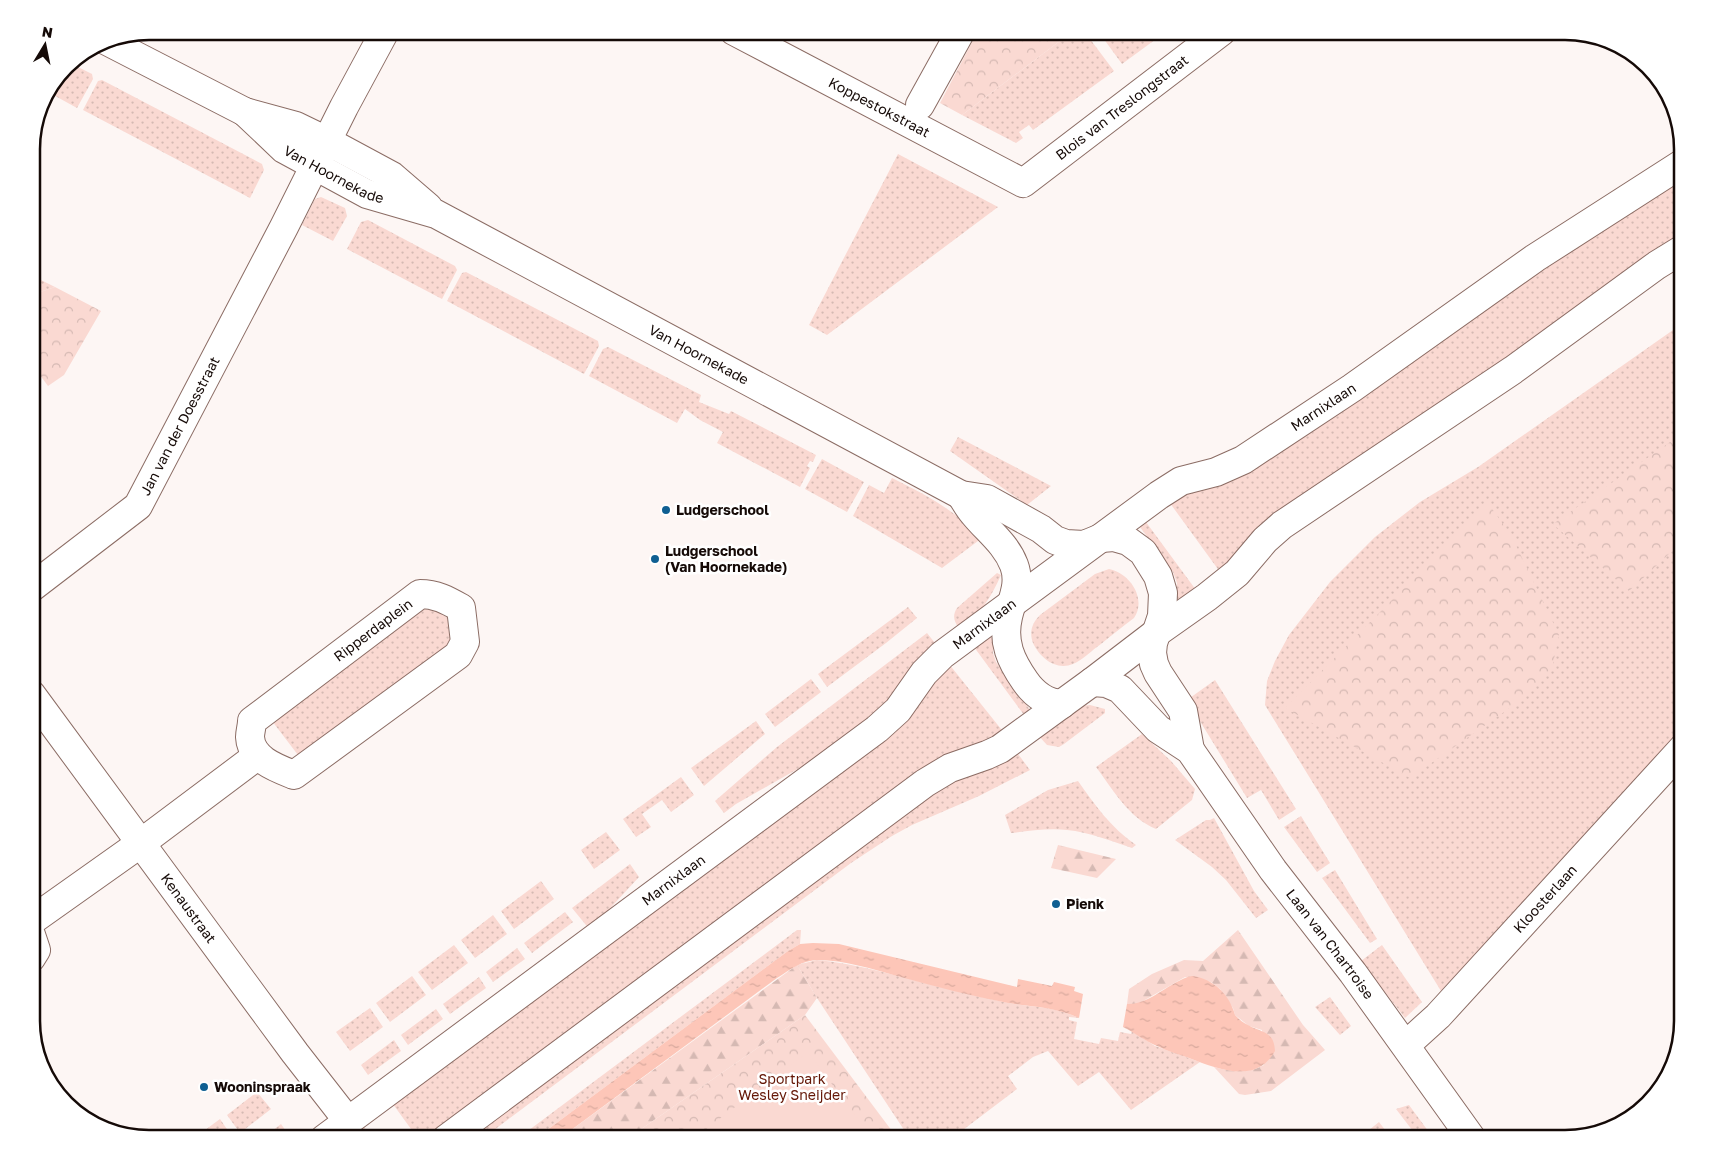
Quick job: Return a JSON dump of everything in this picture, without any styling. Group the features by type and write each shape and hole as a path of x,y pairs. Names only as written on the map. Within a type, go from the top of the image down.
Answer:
{"street":[{"name":"Jan van der Doesstraat","path":"40,582 138,506 380,40"},
{"name":"Koppestokstraat","path":"751,40 1023,183"},
{"path":"920,105 956,40"},
{"name":"Blois van Treslongstraat","path":"1023,183 1210,40"},
{"name":"Van Hoornekade","path":"116,46 245,112 284,149 321,153 367,194 436,214 961,495 987,499 1055,540 1066,544 1084,545 1100,538 1119,538 1136,546 1143,552 1158,576 1163,593 1164,605 1156,633"},
{"name":"Marnixlaan","path":"336,1130 877,729 898,710 916,683 932,664 1142,507 1181,481 1216,472 1243,460 1352,388 1536,258 1674,169"},
{"path":"458,1130 925,783 950,768 1000,749 1156,633 1186,613 1245,565 1265,540 1282,525 1513,370 1674,255"},
{"name":"Van Hoornekade","path":"961,495 973,514 994,535 1014,566 1016,584 1011,606"},
{"name":"Ripperdaplein","path":"420,594 430,594 446,599 461,608 465,642 458,655 294,775 275,768 257,756 250,738 252,720 420,594"},
{"path":"1011,606 1006,634 1013,663 1037,695 1049,701 1062,704"},
{"name":"Laan van Chartroise","path":"1156,633 1152,648 1154,664 1183,711 1190,750"},
{"name":"Laan van Chartroise","path":"1092,682 1106,683 1120,689 1158,729 1190,750 1273,870 1406,1045 1466,1130"},
{"name":"Kenaustraat","path":"40,705 348,1121"},
{"path":"40,914 141,843 257,756"},
{"name":"Kloosterlaan","path":"1406,1045 1438,1016 1674,758"}],"green space":[{"path":"973,40 1061,40 962,115 940,103"},
{"path":"1061,40 1091,40 1114,71 1033,130 1029,125 1019,132 1023,138 1016,143 962,115"},
{"path":"1105,40 1155,40 1122,64"},
{"path":"77,67 92,74 93,79 77,108 54,95"},
{"path":"102,80 262,164 264,170 250,198 83,110 98,81"},
{"path":"898,154 998,207 827,335 809,325"},
{"path":"1674,178 1674,245 1220,572 1167,499"},
{"path":"321,197 345,208 347,216 333,241 302,225 315,199"},
{"path":"368,220 455,266 457,270 442,299 347,249 361,222"},
{"path":"466,272 598,341 599,346 584,374 447,301 462,273"},
{"path":"40,280 55,287 40,292"},
{"path":"55,287 101,311 64,375 48,386 40,375 40,292"},
{"path":"1674,329 1674,739 1441,991 1265,705 1267,681 1275,661 1289,635 1330,582 1375,537 1420,502 1478,467"},
{"path":"608,347 701,395 699,402 729,414 731,411 816,455 813,462 810,461 807,466 810,468 800,487 717,443 723,432 700,420 685,409 677,423 589,376 603,349"},
{"path":"1674,373 1674,383 1669,377"},
{"path":"958,437 1051,486 1027,505 950,451"},
{"path":"1674,439 1674,549 1629,591 1553,524"},
{"path":"822,459 864,482 847,512 805,489"},
{"path":"892,478 940,504 961,519 982,538 942,568 853,516 869,485 884,493"},
{"path":"1488,503 1512,537 1559,635 1552,669 1532,690 1410,778 1285,708"},
{"path":"1143,518 1196,590 1179,600 1176,598 1177,583 1173,572 1137,523"},
{"path":"1109,569 1117,571 1124,576 1134,588 1139,603 1138,611 1134,618 1077,662 1061,666 1049,662 1040,654 1033,643 1031,631 1035,621 1040,615 1095,574"},
{"path":"997,573 1001,575 989,598 979,612 959,629 954,618 957,608"},
{"path":"908,607 917,618 827,687 818,674"},
{"path":"424,609 437,611 449,619 452,638 449,645 298,755 272,721"},
{"path":"927,633 939,648 890,703 838,746 736,804 724,813 715,801 777,747"},
{"path":"990,636 993,639 993,653 996,662 1033,714 1027,719 974,647"},
{"path":"949,664 1005,734 932,765 445,1130 410,1130 390,1100"},
{"path":"811,679 821,692 775,727 765,714"},
{"path":"1215,680 1296,809 1279,820 1261,790 1247,798 1187,700"},
{"path":"1090,705 1105,709 1105,713 1059,747 1047,745 1038,735 1081,706"},
{"path":"756,721 765,734 704,786 691,768"},
{"path":"1142,734 1171,761 1195,789 1192,800 1156,829 1146,824 1130,811 1096,767"},
{"path":"1015,750 1030,770 892,836 851,863 494,1130 472,1130 920,797"},
{"path":"681,777 694,795 671,812 662,800 642,814 651,827 636,837 623,819"},
{"path":"1078,781 1111,824 1136,845 1132,848 1092,835 1067,830 1011,833 1005,815 1048,790"},
{"path":"1301,816 1330,863 1317,872 1284,827"},
{"path":"1214,818 1254,891 1268,910 1256,918 1226,880 1212,867 1175,840 1206,820"},
{"path":"606,832 620,850 594,869 581,850"},
{"path":"1058,845 1116,859 1097,878 1051,868"},
{"path":"630,864 639,877 590,930 572,908"},
{"path":"1335,870 1377,939 1370,943 1322,878"},
{"path":"541,881 554,899 514,929 501,911"},
{"path":"565,912 573,922 532,953 524,943"},
{"path":"493,915 507,934 475,958 461,940"},
{"path":"797,930 801,930 800,944 547,1130 529,1130"},
{"path":"1238,930 1303,1025 1325,1050 1271,1091 1245,1095 1239,1094 1214,1067 1239,1071 1252,1070 1264,1065 1262,1030 1249,1026 1235,1015 1233,1008 1220,989 1211,982 1185,977 1138,1004 1127,1004 1129,989 1152,974 1184,960 1203,961"},
{"path":"454,945 468,963 432,990 418,972"},
{"path":"1382,945 1422,1002 1405,1018 1361,961"},
{"path":"517,948 525,959 493,982 486,972"},
{"path":"817,960 862,967 1004,1002 1060,1011 1079,1018 1069,1017 1069,1020 1077,1022 1074,1039 1099,1044 1101,1038 1118,1041 1120,1032 1131,1034 1132,1031 1155,1046 1200,1062 1131,1110 1099,1072 1078,1086 1048,1051 1033,1057 1008,1076 1017,1089 963,1130 904,1130 797,965"},
{"path":"797,965 817,998 805,1015 640,1130 571,1130"},
{"path":"412,976 426,995 390,1022 376,1003"},
{"path":"479,977 486,988 450,1014 443,1004"},
{"path":"1330,997 1351,1026 1340,1035 1315,1007"},
{"path":"370,1008 383,1027 350,1051 336,1032"},
{"path":"436,1009 443,1019 408,1045 401,1035"},
{"name":"Sportpark Wesley Sneijder","path":"805,1015 891,1130 640,1130"},
{"path":"394,1040 401,1051 368,1075 361,1065"},
{"path":"808,1052 866,1130 705,1130"},
{"path":"257,1092 271,1109 244,1130 238,1130 227,1115"},
{"path":"1409,1105 1427,1130 1412,1130 1396,1109"},
{"path":"220,1119 228,1130 205,1130"},
{"path":"360,1122 366,1130 350,1130"},
{"path":"1379,1122 1385,1130 1369,1130"},
{"path":"281,1124 285,1130 273,1130"}],"water":[{"path":"800,944 839,944 1017,987 1018,979 1052,986 1054,982 1075,987 1074,991 1083,994 1079,1018 1053,1009 1008,1003 966,994 858,965 828,960 812,960 796,966 777,978 571,1130 547,1130 788,951"},
{"path":"1192,976 1200,977 1214,984 1225,994 1235,1015 1246,1024 1266,1033 1272,1039 1275,1051 1267,1062 1258,1068 1247,1071 1224,1070 1161,1048 1123,1027 1127,1004 1144,1001"}],"place":[{"name":"Ludgerschool","path":"666,510"},
{"name":"Ludgerschool (Van Hoornekade)","path":"655,559"},
{"name":"Pienk","path":"1056,904"},
{"name":"Wooninspraak","path":"204,1087"}]}
